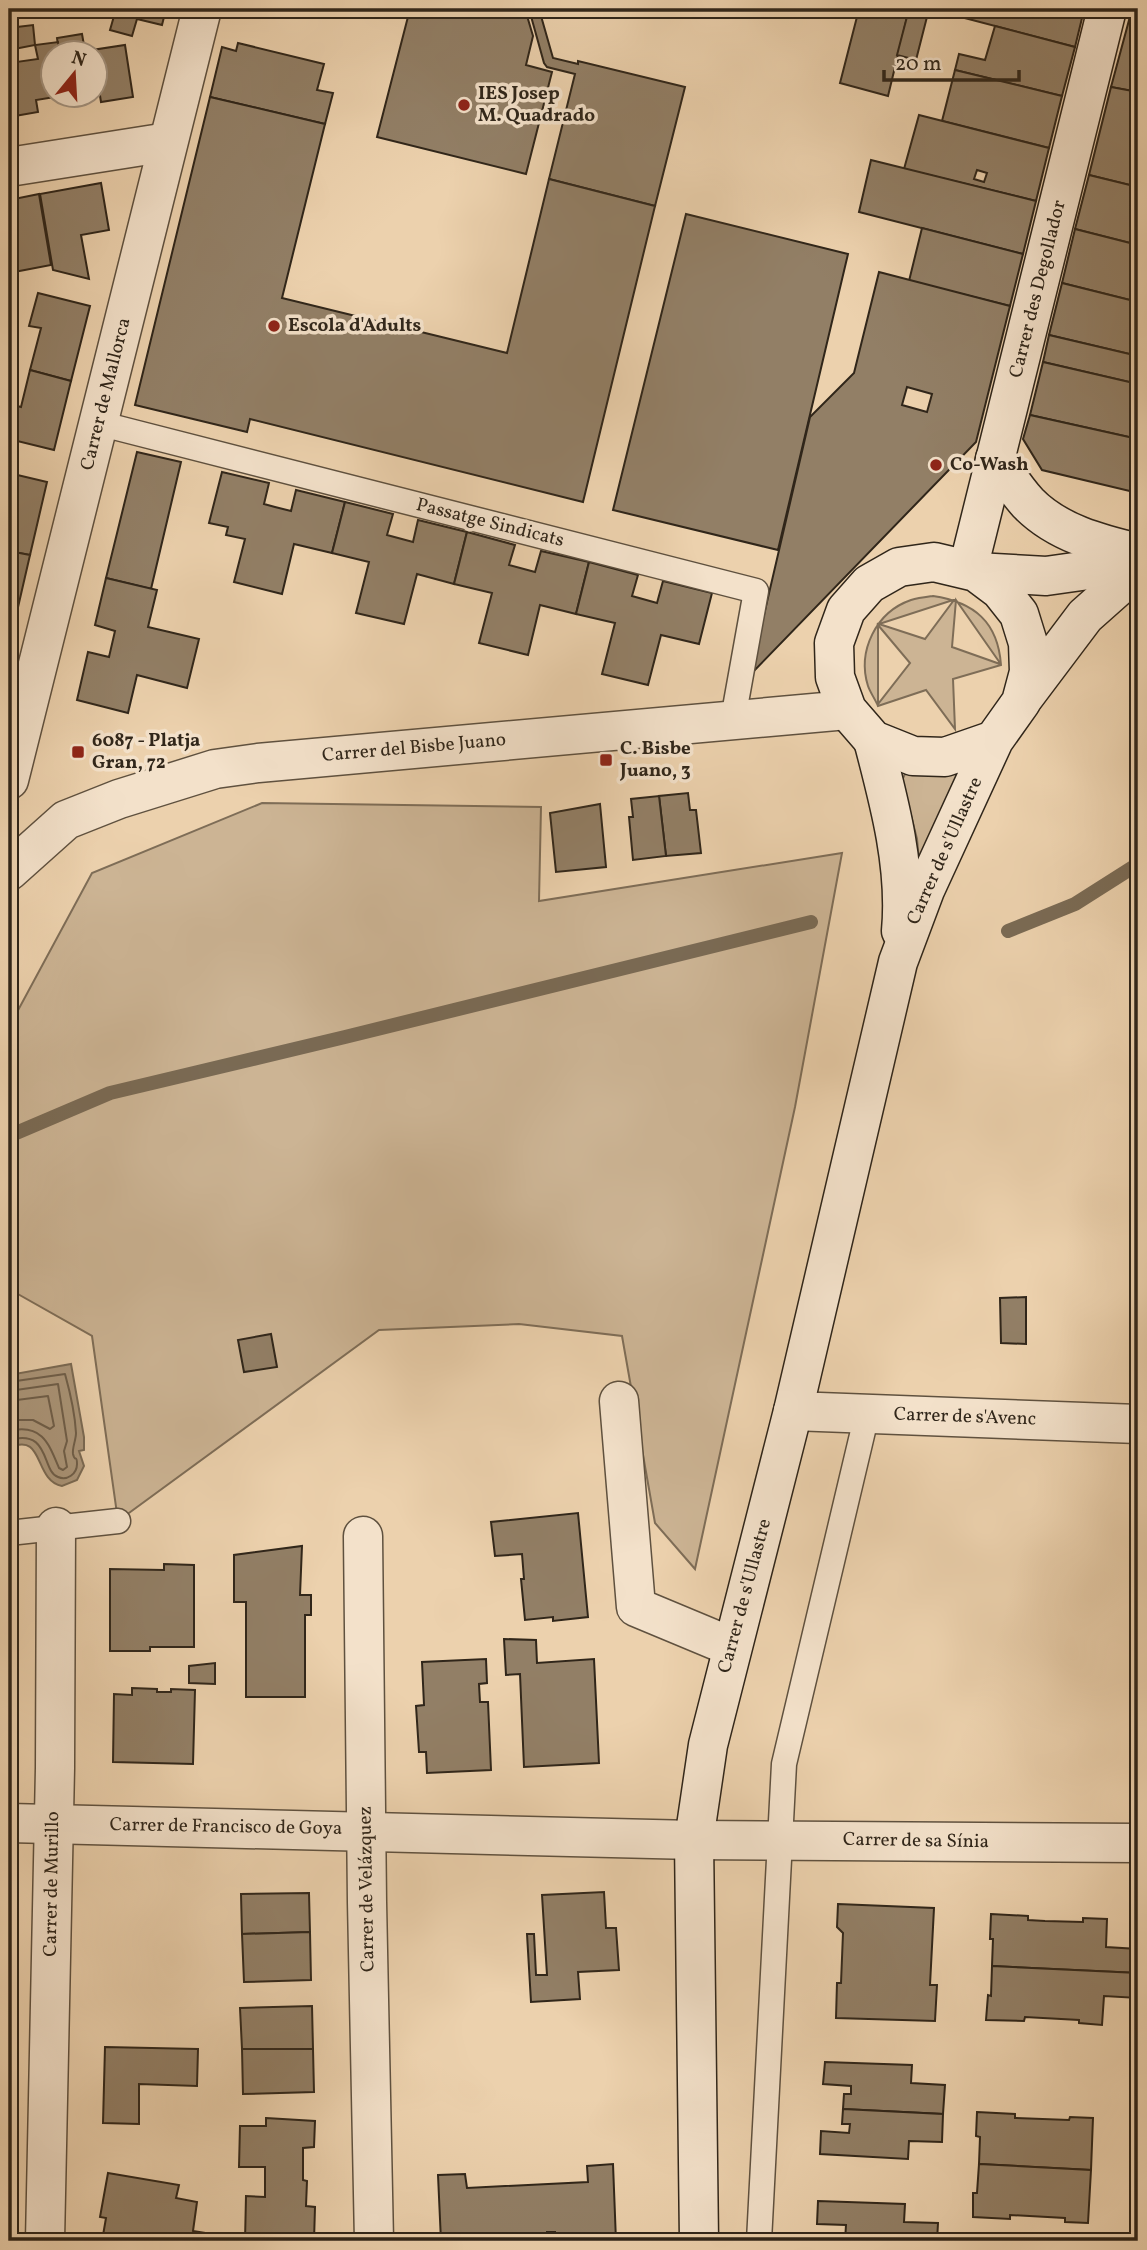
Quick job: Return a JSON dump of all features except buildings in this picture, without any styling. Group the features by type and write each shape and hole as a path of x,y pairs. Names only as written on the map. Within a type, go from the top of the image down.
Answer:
{"street":[{"name":"Carrer de Mallorca","path":"9,780 202,9"},
{"name":"Carrer des Degollador","path":"972,571 995,459 1107,9"},
{"path":"9,167 168,142"},
{"path":"995,459 1030,505 1058,525 1099,543 1138,553"},
{"path":"1138,563 1046,576 972,571 934,562 900,567 869,584 846,610 834,643 835,677 847,710 873,740 913,756 945,757 994,740 1085,616 1121,584 1138,573"},
{"path":"972,571 1000,590 1018,614 1028,643 1029,672 1021,702"},
{"name":"Carrer del Bisbe Juano","path":"9,871 66,820 119,799 215,769 847,710"},
{"name":"Carrer de s'Ullastre","path":"873,740 894,829 901,883 902,918 898,962"},
{"name":"Carrer de s'Ullastre","path":"699,2241 694,1840 708,1745 793,1411 898,962 925,890 994,740"},
{"path":"619,1401 636,1607 732,1647"},
{"name":"Carrer de s'Avenc","path":"793,1411 1138,1424"},
{"name":"Carrer de Murillo","path":"45,2241 56,1527"},
{"name":"Carrer de Velázquez","path":"363,1536 374,2241"},
{"name":"Carrer de Francisco de Goya","path":"9,1823 694,1840"},
{"name":"Carrer de sa Sínia","path":"694,1840 1138,1843"}],"lane":[{"name":"Passatge Sindicats","path":"98,423 755,592 733,719"},
{"path":"759,2241 784,1764 867,1414"},
{"path":"9,1533 118,1521"}],"shaded area":[{"path":"933,596 952,600 879,624 925,639 953,601 956,602 952,647 1000,664 958,602 981,617 995,637 1001,665 953,679 955,729 926,690 878,706 868,686 865,659 872,634 878,625 888,614 911,600","holes":["878,625 910,663 878,704"]},
{"path":"907,770 956,772 959,781 919,860 917,839 902,780"},
{"path":"262,803 541,807 539,901 842,853 795,1107 695,1569 655,1523 622,1336 519,1324 379,1330 118,1521 92,1336 9,1289 9,1027 92,873"}],"water":[{"path":"71,1364 84,1437 84,1450 79,1451 84,1466 77,1480 62,1486 47,1475 34,1451 28,1446 9,1448 9,1375"}],"waterway":[{"path":"1008,931 1075,904 1138,864"},
{"path":"9,1136 110,1093 811,922"}],"place":[{"name":"IES Josep M. Quadrado","path":"464,105"},
{"name":"Escola d'Adults","path":"274,326"},
{"name":"Co-Wash","path":"936,465"},
{"name":"6087 - Platja Gran, 72","path":"78,752"},
{"name":"C. Bisbe Juano, 3","path":"606,760"}]}
